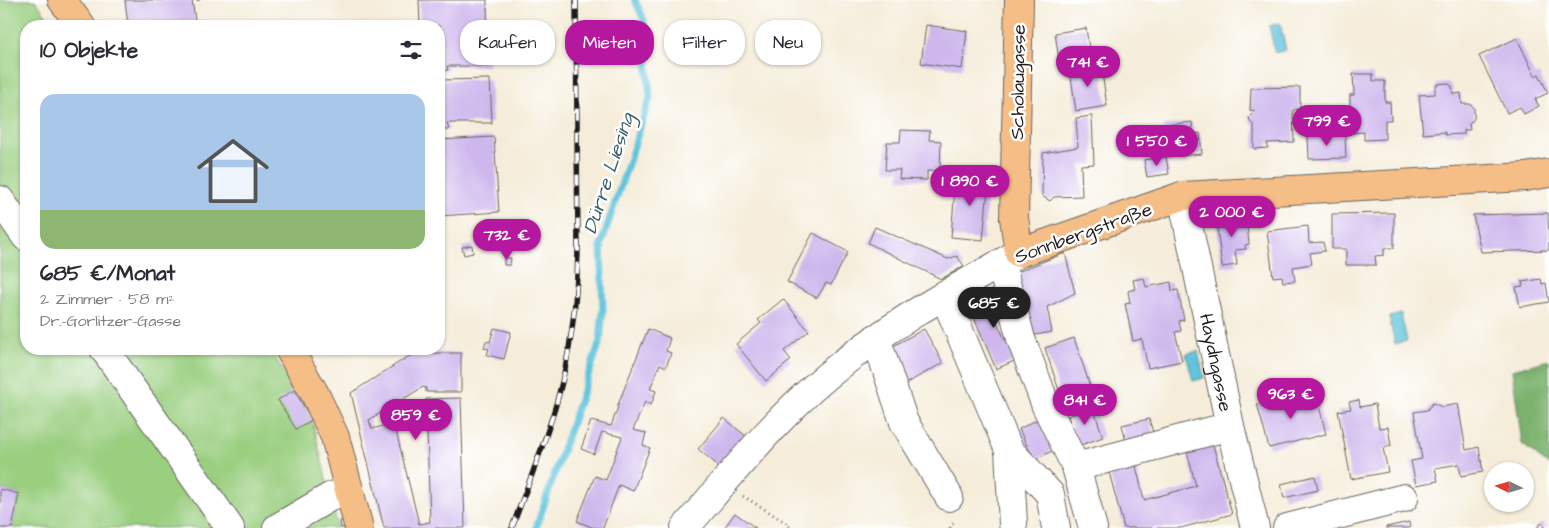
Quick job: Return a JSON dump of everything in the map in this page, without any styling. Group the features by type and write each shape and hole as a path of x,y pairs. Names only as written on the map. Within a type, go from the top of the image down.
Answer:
{"main road":[{"name":"Scholaugasse","path":"1010,258 1014,218 1020,0"},
{"path":"65,1 77,20"},
{"name":"Sonnbergstraße","path":"1010,258 1182,196 1549,173"},
{"path":"292,355 315,394 335,437 359,528"}],"street":[{"name":"Haydngasse","path":"1182,196 1230,426 1255,528"},
{"path":"0,200 20,228"},
{"name":"Sonnbergstraße","path":"684,528 771,429 827,376 876,338 944,295 1010,258"},
{"path":"1010,258 1021,339 1046,406 1076,467 1093,528"},
{"path":"944,295 1009,450 1013,524"},
{"path":"876,338 904,422 949,497"},
{"path":"108,355 230,528"},
{"path":"1076,467 1230,426"},
{"path":"1009,450 1050,494 1056,528"},
{"path":"277,528 330,497 349,490"},
{"path":"1287,528 1404,498"}],"path":[{"path":"198,0 199,5"},
{"path":"723,484 785,522 791,528"}],"green space":[{"path":"0,0 35,0 50,20 20,20 20,355 274,355 312,420 338,528 12,528 19,494 0,489"},
{"path":"1549,360 1549,465 1522,444 1512,370"}],"water":[{"path":"1280,23 1286,50 1275,53 1269,26"},
{"path":"1401,314 1407,341 1395,344 1389,317"},
{"path":"1198,351 1204,378 1193,381 1186,354"}],"building":[{"path":"125,0 192,0 195,20 127,20"},
{"path":"419,0 487,0 487,20 460,20 460,65 488,66 447,66 448,70 445,70 445,20 420,20"},
{"path":"926,25 967,31 962,69 921,63"},
{"path":"1086,28 1091,61 1060,66 1055,33"},
{"path":"1517,38 1535,76 1539,74 1548,93 1535,99 1539,106 1524,114 1520,107 1507,113 1479,56"},
{"path":"1101,66 1107,106 1076,111 1070,70"},
{"path":"1353,74 1373,74 1373,81 1385,81 1385,102 1390,102 1391,120 1385,120 1385,139 1364,140 1364,132 1350,133 1350,95 1354,95"},
{"path":"490,79 492,123 447,123 449,130 445,130 445,80"},
{"path":"1447,83 1452,86 1453,94 1461,93 1462,104 1470,104 1474,108 1474,119 1469,124 1470,130 1464,130 1464,134 1445,135 1445,132 1423,134 1419,95 1435,94 1437,84"},
{"path":"1300,87 1300,109 1293,110 1294,142 1267,143 1268,148 1254,149 1254,125 1250,122 1249,117 1255,111 1250,110 1251,88"},
{"path":"1092,116 1094,164 1081,165 1082,196 1054,197 1050,201 1042,196 1043,153 1078,147 1076,118"},
{"path":"1192,122 1193,134 1200,133 1202,154 1166,157 1164,125"},
{"path":"901,130 930,131 929,140 941,141 940,171 927,171 927,180 899,179 900,170 885,170 887,142 900,142"},
{"path":"1308,136 1345,136 1346,158 1309,159"},
{"path":"494,137 499,212 445,216 445,140"},
{"path":"1166,157 1169,174 1147,177 1144,160"},
{"path":"956,175 989,178 983,240 951,237"},
{"path":"1394,213 1394,248 1384,248 1384,255 1375,256 1376,265 1346,265 1346,249 1332,249 1332,214"},
{"path":"1548,213 1549,250 1481,252 1473,215"},
{"path":"1246,215 1249,244 1245,245 1246,249 1235,250 1237,265 1222,267 1216,220"},
{"path":"1308,226 1309,243 1323,242 1325,251 1310,253 1312,264 1293,267 1295,281 1283,282 1282,276 1273,277 1267,231"},
{"path":"875,227 948,259 957,256 964,266 941,279 868,243"},
{"path":"813,233 848,252 831,285 826,283 817,298 787,282"},
{"path":"472,245 473,253 464,255 462,247"},
{"path":"1065,253 1075,293 1047,307 1052,332 1030,336 1014,273"},
{"path":"504,258 511,258 510,265 504,265"},
{"path":"1144,278 1146,287 1171,282 1172,291 1178,290 1184,320 1179,321 1181,331 1175,332 1182,361 1148,368 1142,339 1133,341 1125,304 1130,303 1128,291 1135,289 1133,280"},
{"path":"1541,279 1542,284 1546,283 1549,302 1520,307 1516,287 1523,286 1522,282"},
{"path":"998,288 1006,307 993,313 1005,340 1014,336 1023,357 996,369 967,301"},
{"path":"783,299 809,331 784,351 791,360 766,381 736,344 761,323 758,320"},
{"path":"494,328 511,332 504,359 487,355 489,349 484,348 486,341 490,342"},
{"path":"648,329 670,338 666,351 671,353 666,367 660,364 650,389 656,391 651,405 645,402 633,430 646,433 643,445 650,448 633,491 619,485 603,528 594,528 577,521 595,476 606,480 622,437 602,432 594,454 581,449 591,421 611,426"},
{"path":"924,329 943,363 903,385 884,351"},
{"path":"1074,338 1094,398 1065,408 1045,348"},
{"path":"461,353 461,392 426,392 426,388 423,387 369,420 372,429 394,423 419,524 430,522 426,399 461,398 465,528 384,528 351,393 409,356"},
{"path":"294,390 312,420 296,429 278,400"},
{"path":"1316,394 1326,434 1269,448 1257,404 1290,395 1292,401"},
{"path":"1359,400 1360,407 1375,404 1379,428 1388,427 1391,446 1383,448 1388,472 1351,479 1338,411 1351,409 1349,402"},
{"path":"1433,403 1442,407 1458,404 1466,450 1479,447 1483,472 1461,476 1459,464 1435,468 1438,481 1416,485 1411,461 1422,459 1414,412 1427,410"},
{"path":"1093,407 1103,437 1078,446 1068,416"},
{"path":"1042,417 1058,448 1034,460 1019,429"},
{"path":"724,418 747,437 721,468 698,449"},
{"path":"1149,419 1154,436 1126,442 1122,425"},
{"path":"1213,445 1232,514 1181,528 1124,528 1109,472 1136,466 1144,500 1196,486 1187,452"},
{"path":"1315,476 1318,490 1284,498 1281,484"},
{"path":"0,489 19,494 12,528 0,528"},
{"path":"735,513 746,521 756,528 724,528"},
{"path":"345,520 346,528 341,528 340,521"},
{"path":"1409,522 1410,528 1386,528 1386,527"},
{"path":"1542,523 1546,528 1536,528"}],"waterway":[{"name":"Dürre Liesing","path":"536,528 600,341 603,310 601,245 650,98 644,20 635,0"}],"railway":[{"path":"512,528 552,417 562,383 572,326 578,250 576,0"}]}
